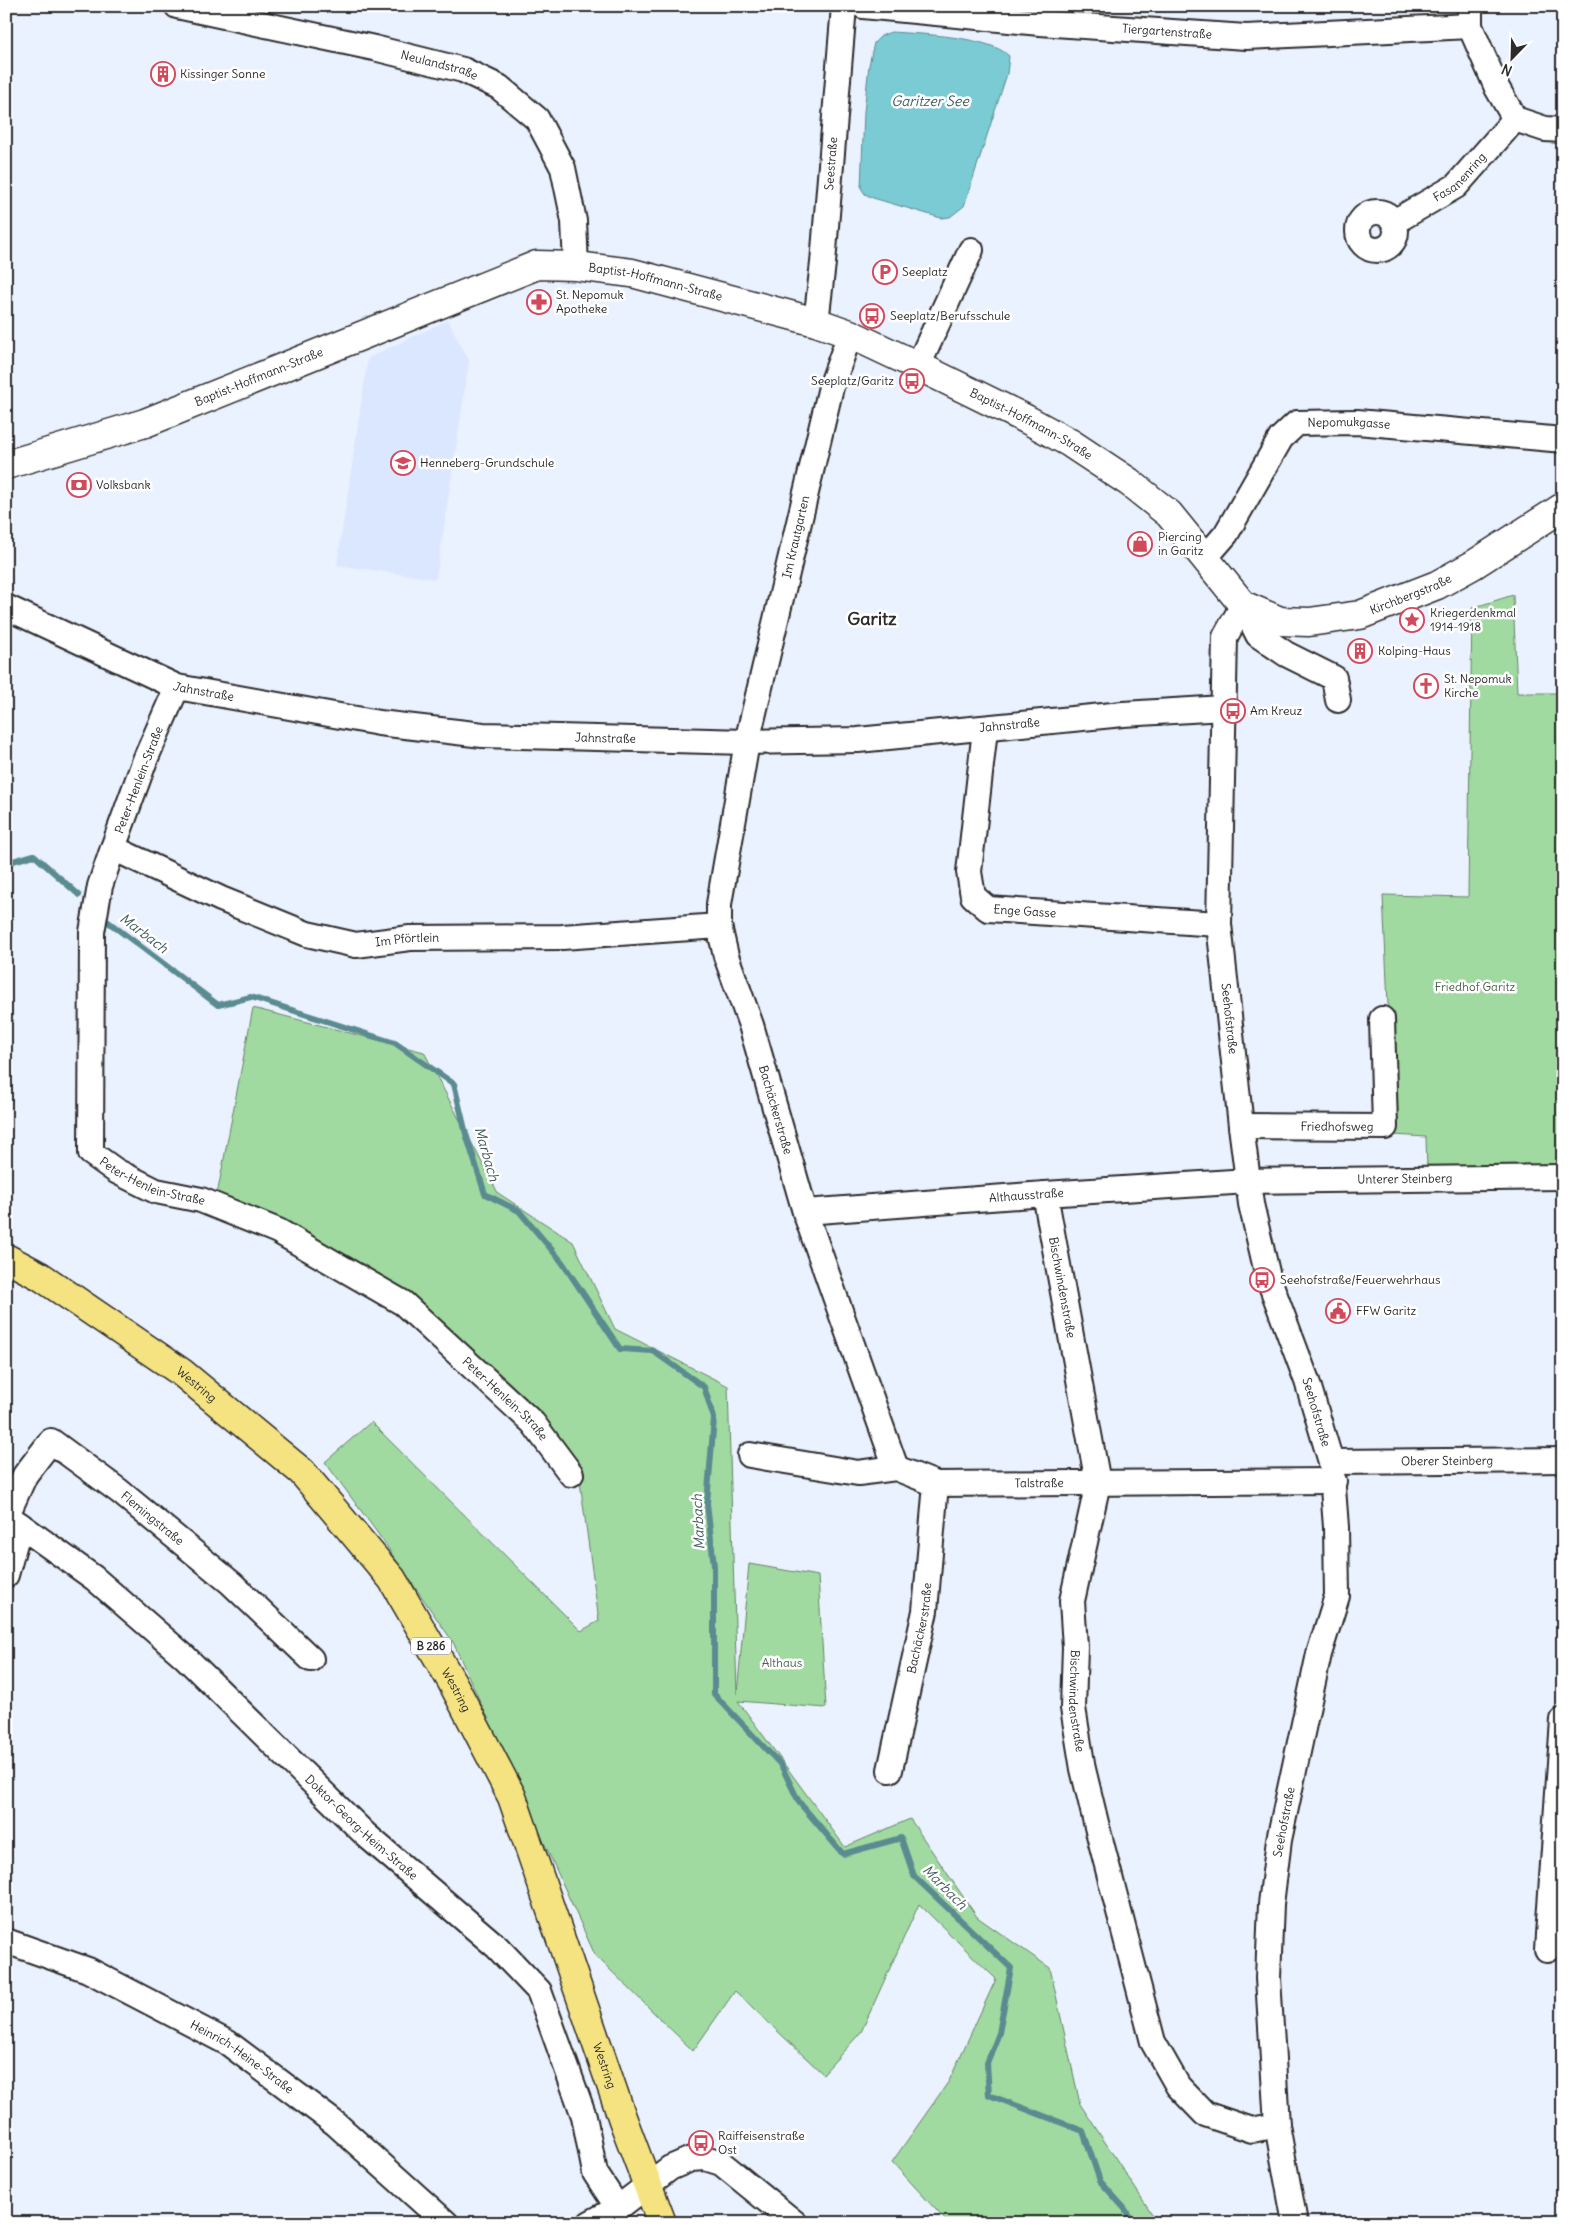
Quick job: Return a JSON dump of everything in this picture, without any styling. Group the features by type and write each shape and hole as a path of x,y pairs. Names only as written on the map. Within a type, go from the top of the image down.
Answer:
{"main road":[{"name":"Westring","path":"6,1258 40,1276 181,1372 302,1472 392,1579 452,1682 512,1797 647,2185 662,2223"}],"street":[{"name":"Neulandstraße","path":"177,6 382,50 463,70 499,87 537,119 563,168 574,221 576,266"},
{"name":"Seestraße","path":"816,322 823,263 844,6"},
{"name":"Tiergartenstraße","path":"863,6 1040,23 1246,38 1470,16"},
{"path":"1470,16 1497,88 1515,119 1545,129 1563,130"},
{"name":"Fasanenring","path":"1394,222 1456,186 1515,119"},
{"path":"918,366 971,250"},
{"name":"Baptist-Hoffmann-Straße","path":"6,465 145,423 537,265 576,266 632,273 816,322 850,334 1026,420 1091,456 1129,482 1169,514 1206,557 1243,605"},
{"name":"Im Krautgarten","path":"747,742 832,387 850,334"},
{"name":"Nepomukgasse","path":"1206,557 1226,534 1281,438 1297,423 1357,422 1563,440"},
{"name":"Kirchbergstraße","path":"1243,605 1280,621 1309,622 1360,616 1438,585 1473,565 1563,507"},
{"path":"1243,605 1258,635 1286,654 1334,678 1338,700"},
{"name":"Seehofstraße","path":"1243,605 1226,637 1219,924 1240,1126 1251,1204 1268,1278 1307,1381 1332,1471 1337,1596 1319,1654 1287,1801 1279,1840 1271,1904 1268,1978 1277,2126 1295,2223"},
{"name":"Jahnstraße","path":"6,607 177,687 379,723 483,735 747,742 858,740 1123,714 1224,708"},
{"name":"Peter-Henlein-Straße","path":"177,687 145,760 100,886 92,932 91,1153 116,1171 156,1191 201,1200 278,1231 403,1303 533,1422 571,1474"},
{"name":"Enge Gasse","path":"985,728 969,872 973,896 988,909 1219,924"},
{"name":"Bachäckerstraße","path":"747,742 719,904 719,926 726,956 750,1025 805,1212 896,1468"},
{"name":"Im Pförtlein","path":"113,848 221,899 307,934 356,944 410,938 562,937 719,926"},
{"name":"Friedhofsweg","path":"1240,1126 1385,1128 1382,1019"},
{"name":"Unterer Steinberg","path":"1248,1180 1563,1177"},
{"name":"Althausstraße","path":"805,1212 1248,1180"},
{"name":"Bischwindenstraße","path":"1045,1194 1098,1483 1072,1601 1075,1647 1072,1708 1095,1819 1153,2042 1178,2086 1205,2114 1252,2130 1277,2126"},
{"name":"Flemingstraße","path":"11,1518 25,1475 51,1441 119,1491 231,1583 311,1659"},
{"name":"Talstraße","path":"750,1455 858,1473 896,1468 936,1484 1098,1483 1332,1471"},
{"name":"Oberer Steinberg","path":"1332,1471 1563,1460"},
{"name":"Bachäckerstraße","path":"890,1770 925,1611 936,1484"},
{"path":"6,1575 11,1518"},
{"name":"Doktor-Georg-Heim-Straße","path":"11,1518 94,1578 185,1657 366,1835 497,1947 539,1990 584,2116 595,2173 618,2208"},
{"path":"1547,1950 1558,1860 1563,1720"},
{"name":"Heinrich-Heine-Straße","path":"6,1941 88,1970 228,2043 336,2124 446,2223"},
{"path":"590,2223 618,2208 670,2168 691,2159 705,2158 721,2163 795,2223"}],"shaded area":[{"name":"Henneberg-Grundschule","path":"448,320 469,361 436,579 337,565 368,358"}],"green space":[{"name":"Friedhof Garitz","path":"1513,595 1517,693 1563,693 1563,1169 1427,1169 1426,1137 1394,1135 1383,895 1468,897 1472,608"},
{"name":"Althaus","path":"253,1008 424,1052 498,1193 573,1242 615,1329 728,1386 737,1694 749,1564 818,1576 826,1708 738,1701 845,1847 910,1819 977,1917 1050,1968 1080,2104 1158,2223 948,2223 892,2162 949,2081 996,1979 919,1904 861,2032 823,2074 735,1991 693,2051 595,1955 453,1642 376,1531 325,1462 371,1422 581,1631 599,1621 578,1467 536,1420 407,1291 217,1195"}],"water":[{"name":"Garitzer See","path":"891,32 970,40 999,49 1009,56 1007,74 964,206 950,217 941,218 873,198 865,194 861,188 864,112 869,65 874,43 881,36"}],"waterway":[{"name":"Marbach","path":"6,863 34,855 79,895"},
{"name":"Marbach","path":"107,921 218,1005 251,997 395,1043 454,1084 466,1134 485,1194 519,1211 562,1262 620,1349 653,1351 704,1387 714,1418 707,1503 714,1566 714,1694 781,1765 799,1802 843,1854 901,1838 914,1876 1011,1968 999,2033 987,2063 989,2095 1083,2131 1100,2181 1125,2209 1133,2223"}],"place":[{"name":"Kissinger Sonne","path":"163,74"},
{"name":"Seeplatz","path":"885,272"},
{"name":"St. Nepomuk Apotheke","path":"539,302"},
{"name":"Seeplatz/Berufsschule","path":"872,316"},
{"name":"Seeplatz/Garitz","path":"912,381"},
{"name":"Henneberg-Grundschule","path":"403,463"},
{"name":"Volksbank","path":"79,485"},
{"name":"Piercing in Garitz","path":"1140,544"},
{"name":"Kriegerdenkmal 1914-1918","path":"1412,620"},
{"name":"Kolping-Haus","path":"1360,651"},
{"name":"St. Nepomuk Kirche","path":"1426,686"},
{"name":"Am Kreuz","path":"1233,711"},
{"name":"Seehofstraße/Feuerwehrhaus","path":"1262,1280"},
{"name":"FFW Garitz","path":"1338,1311"},
{"name":"Raiffeisenstraße Ost","path":"701,2143"}],"district":[{"name":"Garitz","path":"872,619"}]}
